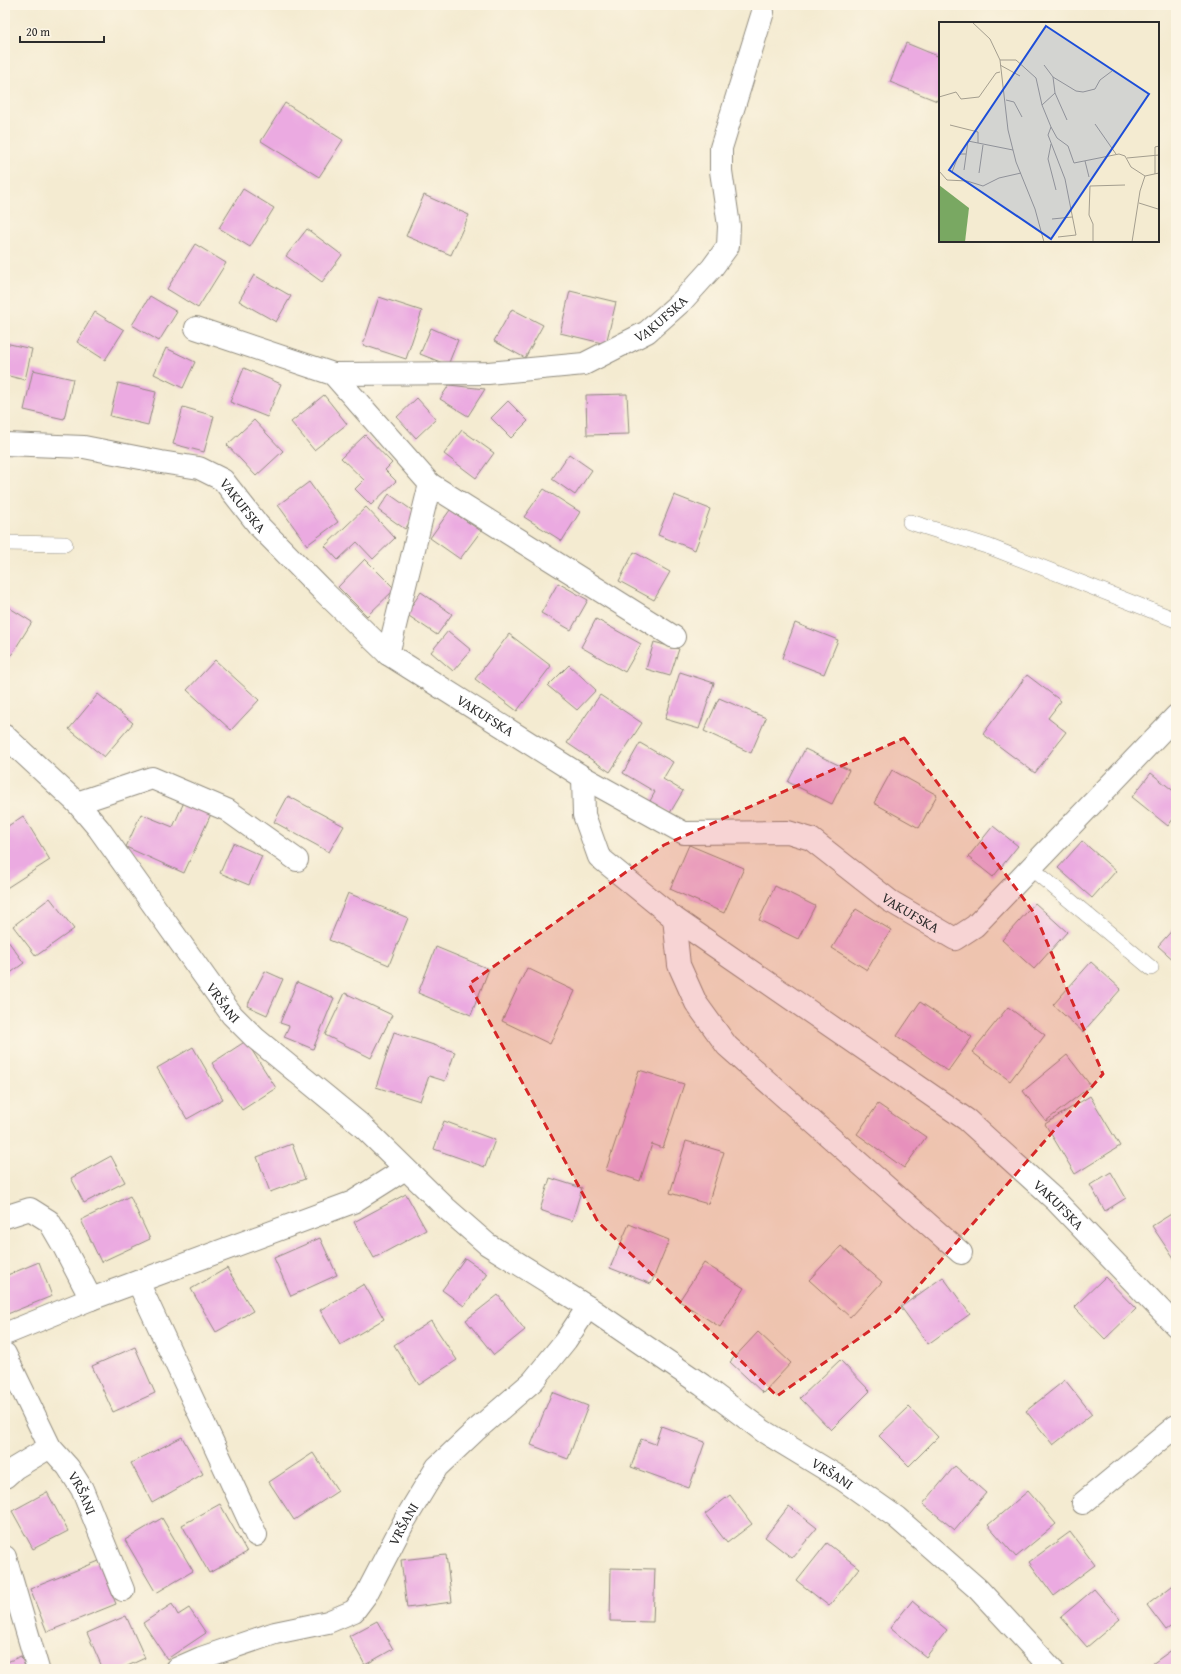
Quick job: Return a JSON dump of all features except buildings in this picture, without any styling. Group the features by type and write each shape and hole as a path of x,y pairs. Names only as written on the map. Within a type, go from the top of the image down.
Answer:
{"street":[{"name":"VAKUFSKA","path":"196,328 333,374 488,373 584,364 647,332 682,301 712,268 728,246 729,226 721,171 721,148 763,12"},
{"path":"333,374 430,484 674,638"},
{"name":"VAKUFSKA","path":"5,444 84,447 199,468 223,480 259,526 388,654 583,777 684,833 788,832 812,839 890,901 955,940 975,926 1176,716"},
{"path":"388,654 430,484"},
{"name":"VRŠANI","path":"5,736 77,803 99,829 232,1015 255,1038 361,1126 447,1209 487,1244 588,1307 702,1385 763,1431 842,1479 896,1517 978,1589 1052,1669"},
{"name":"VAKUFSKA","path":"583,777 584,815 600,857 674,918 967,1120 1055,1200 1176,1326"},
{"path":"77,803 152,778 227,810 297,860"},
{"path":"674,918 678,965 696,1003 727,1046 961,1254"},
{"path":"5,1334 91,1299 353,1202 405,1169"},
{"path":"5,1217 30,1209 49,1221 91,1299"},
{"path":"138,1282 256,1535"},
{"name":"VRŠANI","path":"176,1669 201,1658 275,1632 328,1622 354,1611 366,1595 405,1520 437,1467 475,1431 534,1381 566,1340 588,1307"},
{"name":"VRŠANI","path":"5,1354 50,1447 68,1467 82,1489 123,1590"},
{"path":"1083,1504 1176,1426"},
{"path":"5,1477 15,1468 50,1447"},
{"path":"5,1557 38,1669"}],"lane":[{"path":"910,522 990,547 1176,620"},
{"path":"5,543 65,544"},
{"path":"1031,868 1151,968"}],"highlighted area":[{"path":"904,738 1035,914 1103,1074 895,1313 777,1396 598,1222 469,984 664,845"}]}
